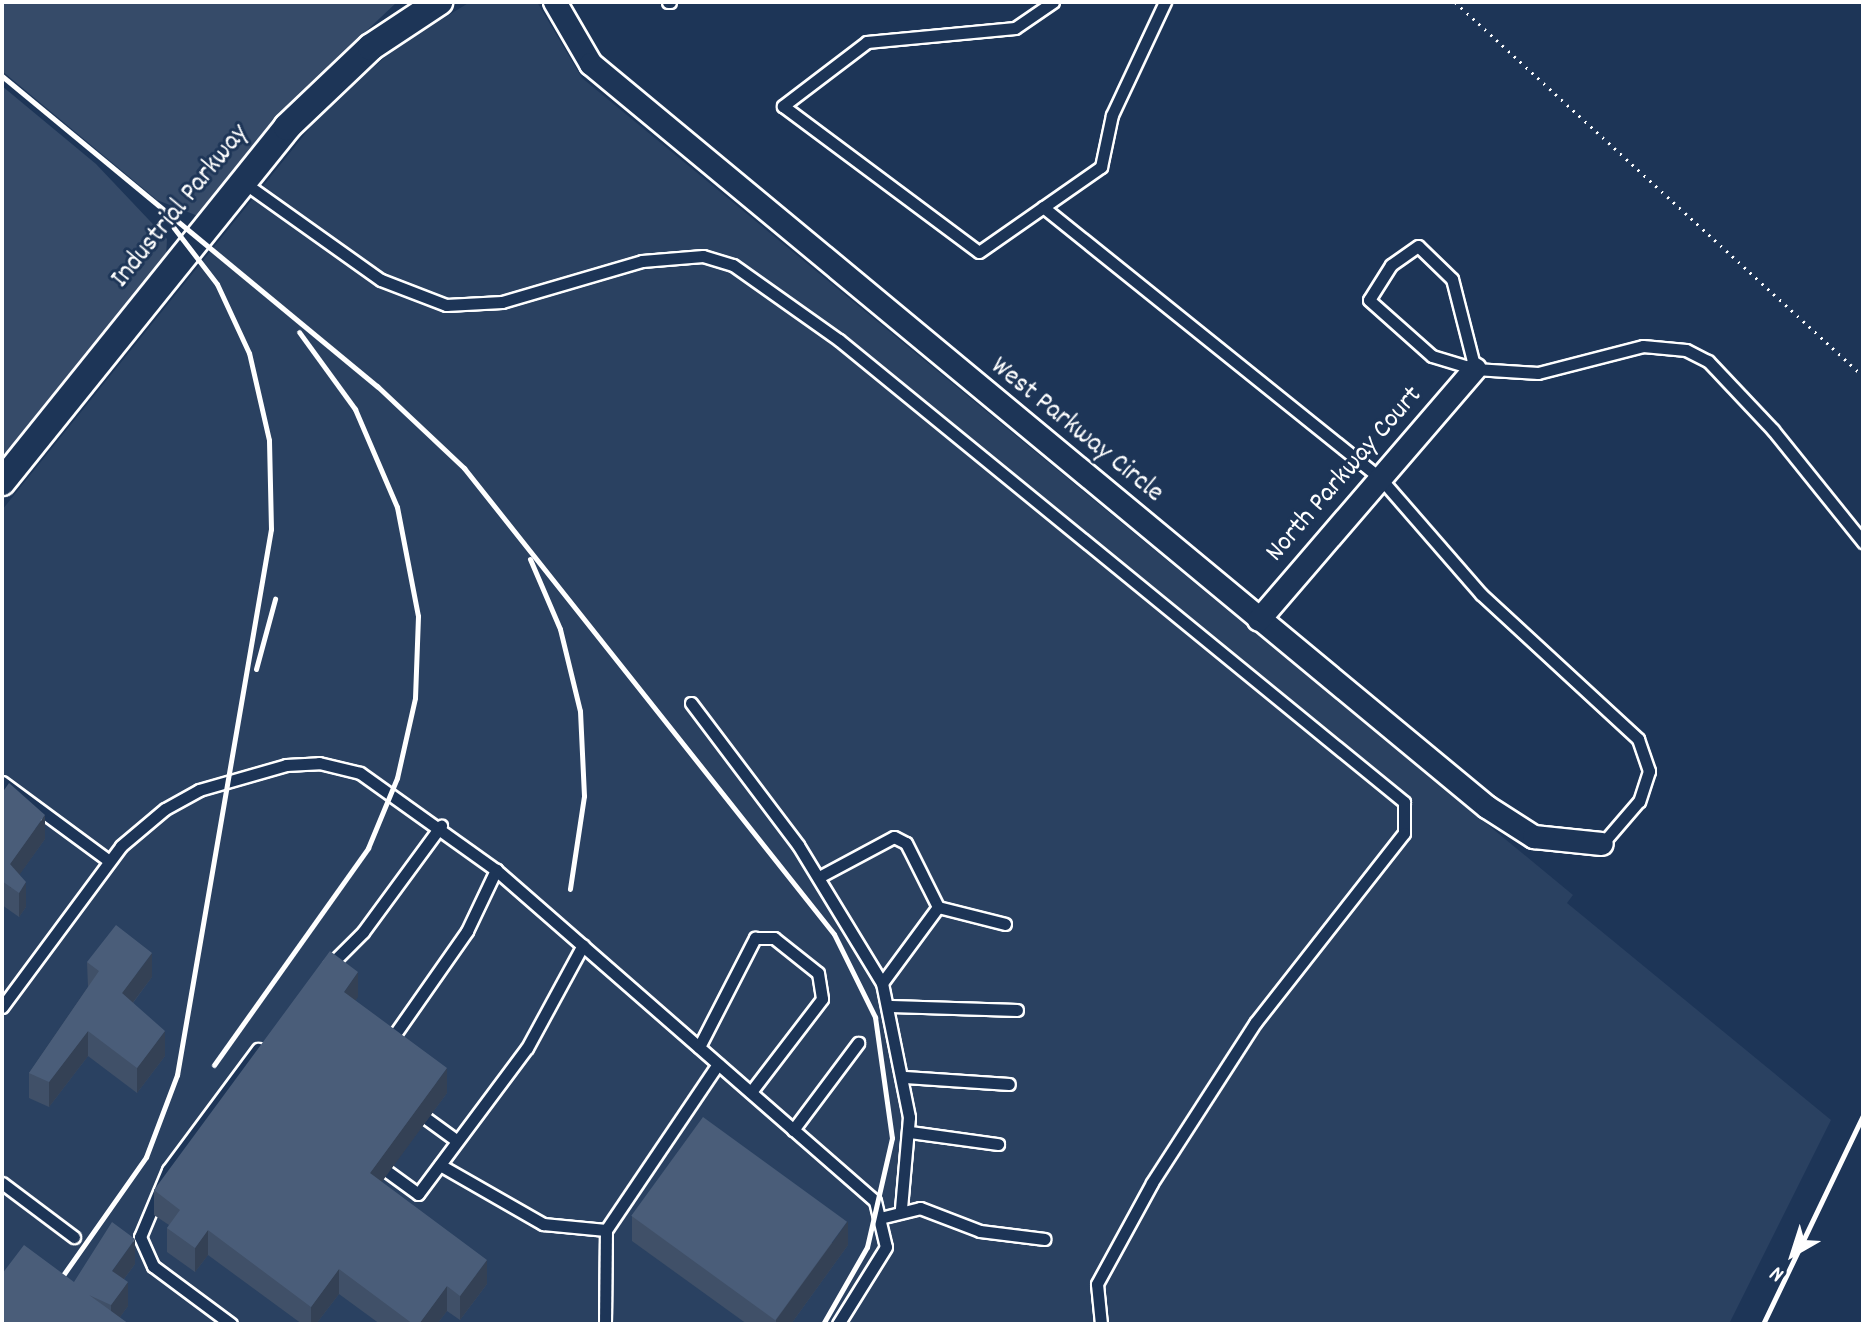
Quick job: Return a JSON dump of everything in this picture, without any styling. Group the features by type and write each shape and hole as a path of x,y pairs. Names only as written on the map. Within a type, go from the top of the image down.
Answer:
{"street":[{"name":"Industrial Parkway","path":"2,482 243,182 333,78 439,2"},
{"name":"West Parkway Circle","path":"555,2 591,64 1259,620 1534,837 1602,844"},
{"name":"North Parkway Court","path":"1259,620 1475,369"}],"lane":[{"path":"1053,2 1015,28 867,42 783,106 979,252 1101,167 1112,115 1165,2"},
{"path":"243,182 396,289 446,305 502,302 642,261 703,256 733,265 839,340 1404,802 1404,833 1255,1023 1152,1183 1097,1284 1101,1324"},
{"path":"1043,207 1381,479 1481,594 1638,739 1649,771 1639,801 1602,844"},
{"path":"1475,369 1452,279 1418,246 1391,265 1369,300 1432,356 1475,369 1538,373 1643,346 1686,350 1708,361 1773,430 1863,542"},
{"path":"691,703 819,877 882,983 891,1006 905,1077 910,1132 901,1209"},
{"path":"2,1007 109,861 182,799 303,763 360,773 441,826 496,870 751,1092 884,1217 883,1257 838,1324"},
{"path":"2,782 109,861"},
{"path":"317,976 363,932 441,826"},
{"path":"819,877 894,837 906,843 938,907 1005,924"},
{"path":"386,1048 467,931 496,870"},
{"path":"882,983 938,907"},
{"path":"699,1047 755,938 770,936 818,973 822,999 751,1092"},
{"path":"388,1172 418,1194 542,1024 583,945"},
{"path":"891,1006 1017,1010"},
{"path":"231,1324 153,1266 140,1237 168,1170 271,1032"},
{"path":"793,1130 858,1043"},
{"path":"605,1324 606,1230 718,1064"},
{"path":"905,1077 1009,1084"},
{"path":"427,1119 457,1141"},
{"path":"910,1132 998,1144"},
{"path":"440,1165 543,1224 606,1230"},
{"path":"2,1183 74,1237"},
{"path":"884,1217 901,1209 929,1210 991,1234 1045,1239"}],"path":[{"path":"1455,2 1863,376"}],"shaded area":[{"path":"2,2 397,2 292,101 198,216 157,200 2,71"},
{"path":"470,2 537,2 582,78 1573,895 1567,903 1831,1120 1729,1324 2,1324 2,510 325,109 398,46"},
{"path":"2,86 96,164 167,239 166,257 2,459"}],"building":[{"path":"9,783 45,815 10,864 26,882 19,893 2,881 2,793"},
{"path":"116,925 152,953 122,993 165,1031 137,1068 88,1031 49,1082 29,1073 99,971 87,962"},
{"path":"330,951 358,972 344,992 447,1068 370,1173 487,1260 460,1296 447,1286 419,1324 413,1324 339,1269 311,1307 208,1230 195,1248 167,1228 180,1210 154,1190"},
{"path":"703,1117 847,1222 775,1320 631,1216"},
{"path":"112,1222 135,1239 112,1271 128,1282 111,1305 89,1295 129,1324 2,1324 2,1274 24,1245 74,1282"}],"railway":[{"path":"2,76 377,386 464,468 834,934 875,1017 892,1138 867,1247 823,1324"},
{"path":"54,1288 146,1157 177,1075 271,529 269,440 249,353 217,284 174,228"},
{"path":"214,1065 368,848 397,778 415,698 418,616 397,507 355,409 299,332"},
{"path":"530,559 560,629 580,711 584,796 570,889"},
{"path":"256,669 275,599"},
{"path":"1763,1324 1863,1115"}]}
